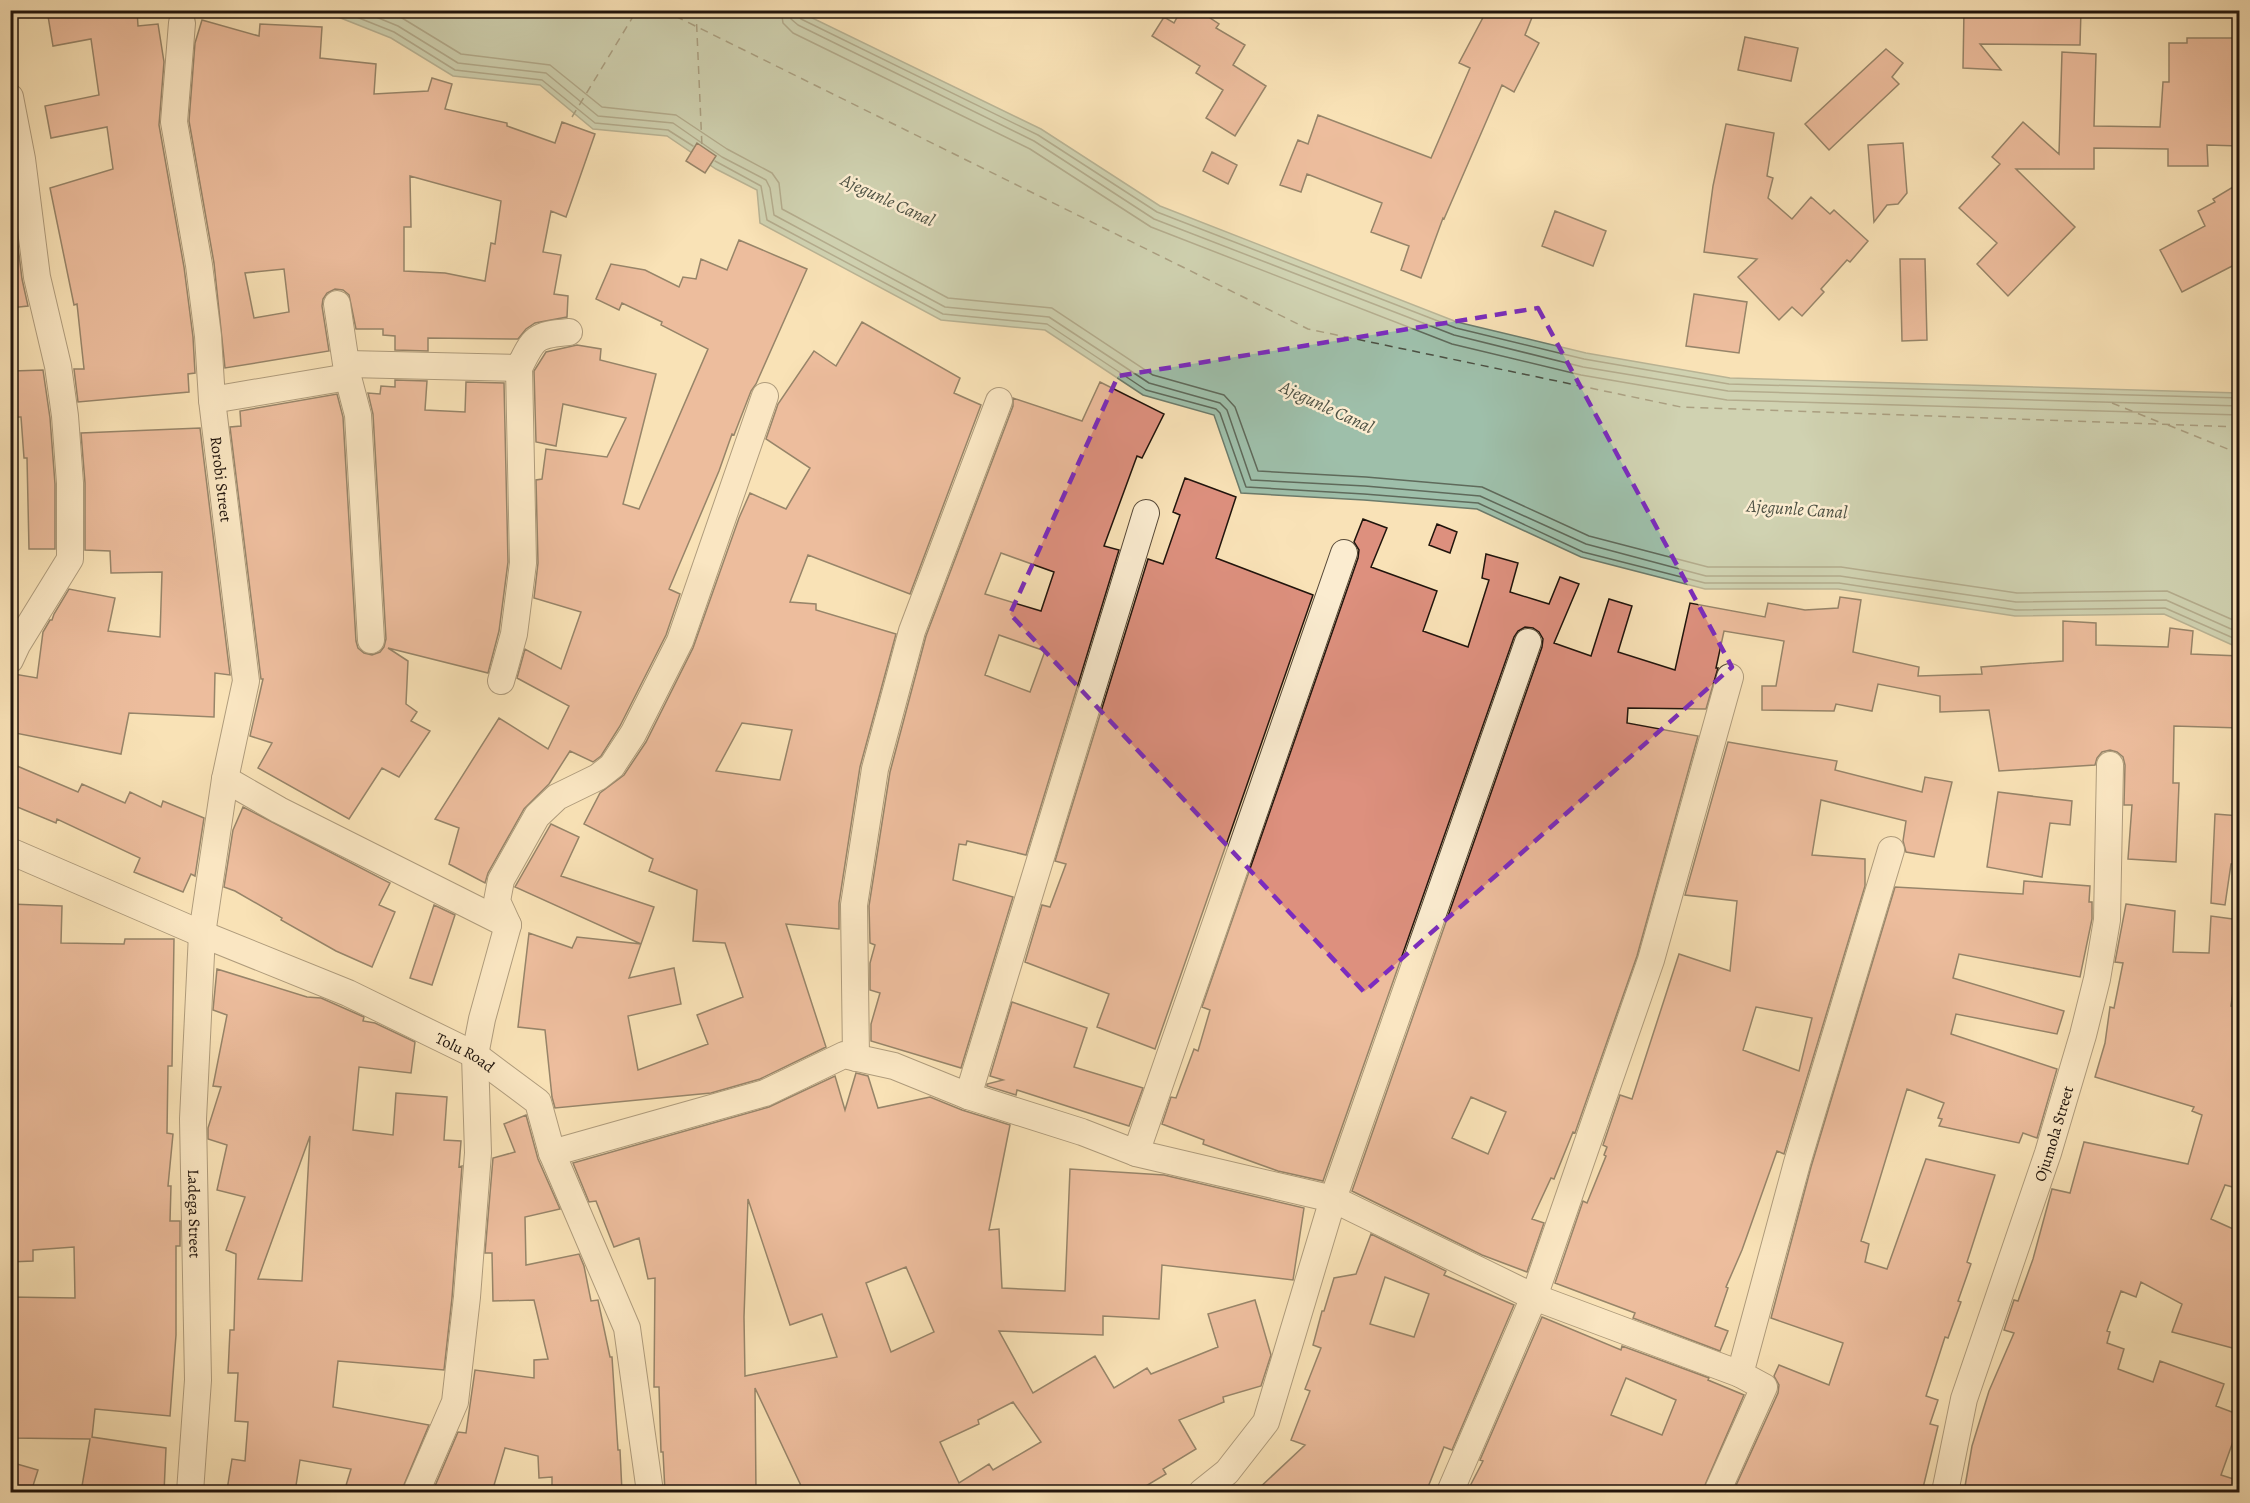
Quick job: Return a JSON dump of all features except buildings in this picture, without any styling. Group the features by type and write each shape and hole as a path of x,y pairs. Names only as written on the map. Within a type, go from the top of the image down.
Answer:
{"street":[{"name":"Rorobi Street","path":"182,23 174,122 199,265 208,336 212,400 246,681 225,779 202,934"},
{"path":"10,97 22,159 37,277 58,366 65,416 70,483 70,559 10,660"},
{"path":"337,304 358,415 371,640"},
{"path":"501,681 514,634 523,563 519,368 531,343 544,334 569,332"},
{"path":"212,400 348,370 519,368"},
{"path":"416,1492 455,1402 467,1297 478,1154 475,1055 482,1019 508,925 497,901 501,880 537,816 557,797 598,777 612,766 633,734 680,641 765,396"},
{"path":"856,1058 854,905 875,769 912,631 999,401"},
{"path":"968,1096 1146,513"},
{"path":"1136,1153 1344,553"},
{"path":"1202,1492 1227,1472 1266,1422 1333,1199 1528,642"},
{"path":"1450,1492 1534,1297 1651,960 1730,677"},
{"name":"Ojumola Street","path":"1946,1492 1964,1399 2048,1154 2097,979 2107,920 2110,765"},
{"path":"225,779 279,810 508,925"},
{"path":"1740,1374 1797,1163 1891,850"},
{"name":"Tolu Road","path":"10,851 202,934 348,993 475,1055 538,1102 552,1154 627,1328 650,1492"},
{"name":"Ladega Street","path":"190,1492 198,1380 193,1119 202,934"},
{"path":"552,1154 765,1093 844,1055 894,1066 968,1096 1082,1132 1136,1153 1333,1199 1534,1297 1740,1374 1764,1387 1717,1492"}],"highlighted area":[{"path":"1538,308 1732,667 1364,992 1010,614 1118,376"}],"water":[{"name":"Ajegunle Canal","path":"323,11 798,11 1041,129 1160,206 1457,322 1586,353 1730,378 2239,393 2239,648 2164,614 2015,616 1838,589 1705,589 1581,557 1477,509 1241,493 1214,415 1143,395 1045,330 941,320 760,223 757,190 716,169 667,136 593,129 540,85 453,76 391,38"}],"ferry route":[{"path":"572,117 637,10"},
{"path":"663,10 1308,329 1681,407 2240,427"},
{"path":"696,10 702,147"},
{"path":"2112,403 2164,424"},
{"path":"2168,425 2240,454"}]}
